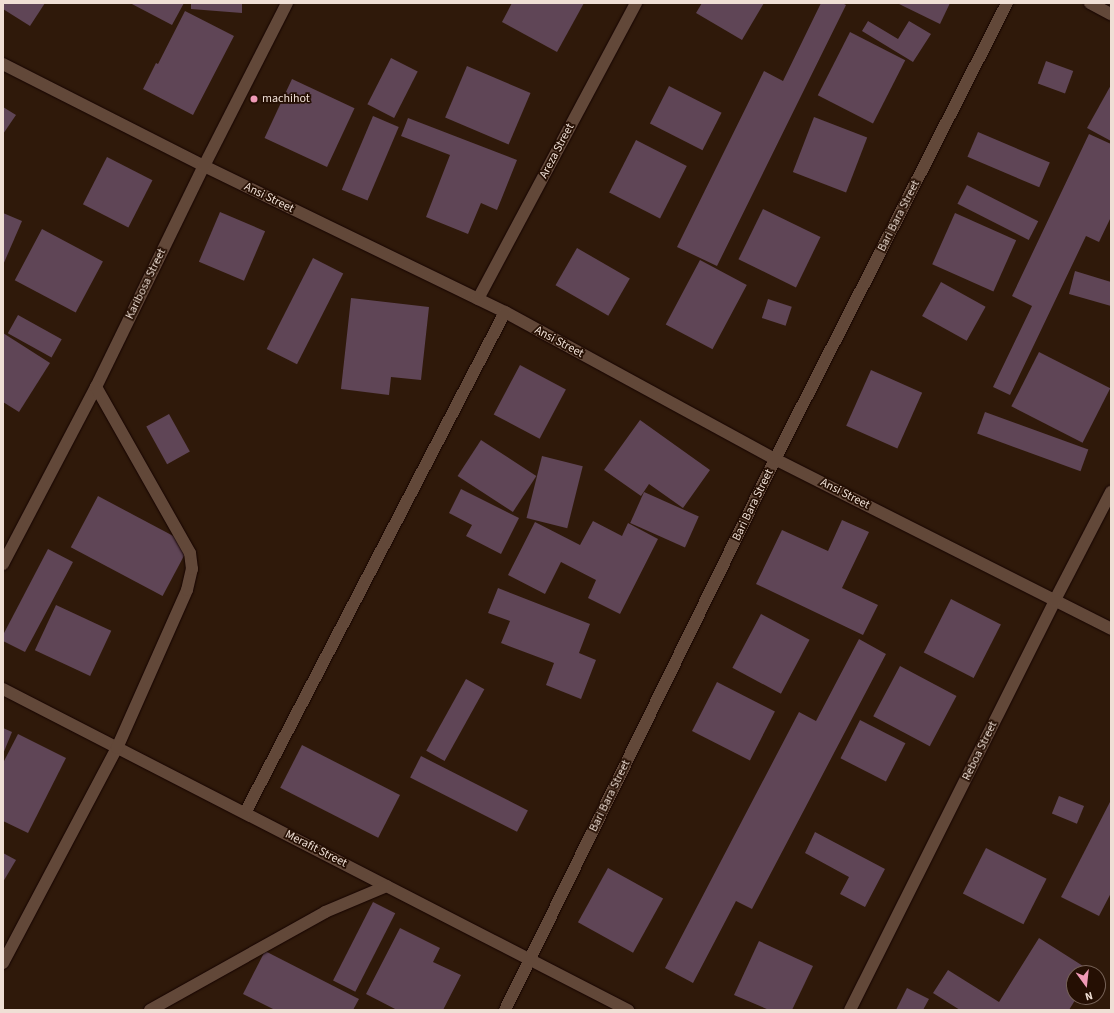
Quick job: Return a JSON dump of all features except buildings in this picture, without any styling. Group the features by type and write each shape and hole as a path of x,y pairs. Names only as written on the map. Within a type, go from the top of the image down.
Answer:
{"street":[{"name":"Karibosa Street","path":"3,564 96,387 204,166 287,3"},
{"name":"Areza Street","path":"478,299 636,3"},
{"name":"Bari Bara Street","path":"505,1010 775,459 1007,3"},
{"path":"1090,3 1111,14"},
{"name":"Ansi Street","path":"3,64 204,166 505,312 775,459 1111,629"},
{"path":"245,813 505,312"},
{"path":"3,963 117,748 187,590 192,569 190,553 96,387"},
{"name":"Reboa Street","path":"850,1010 1055,600 1111,492"},
{"name":"Merafit Street","path":"3,689 628,1010"},
{"path":"150,1010 325,912 388,886"}],"place":[{"name":"machihot","path":"254,99"}]}
